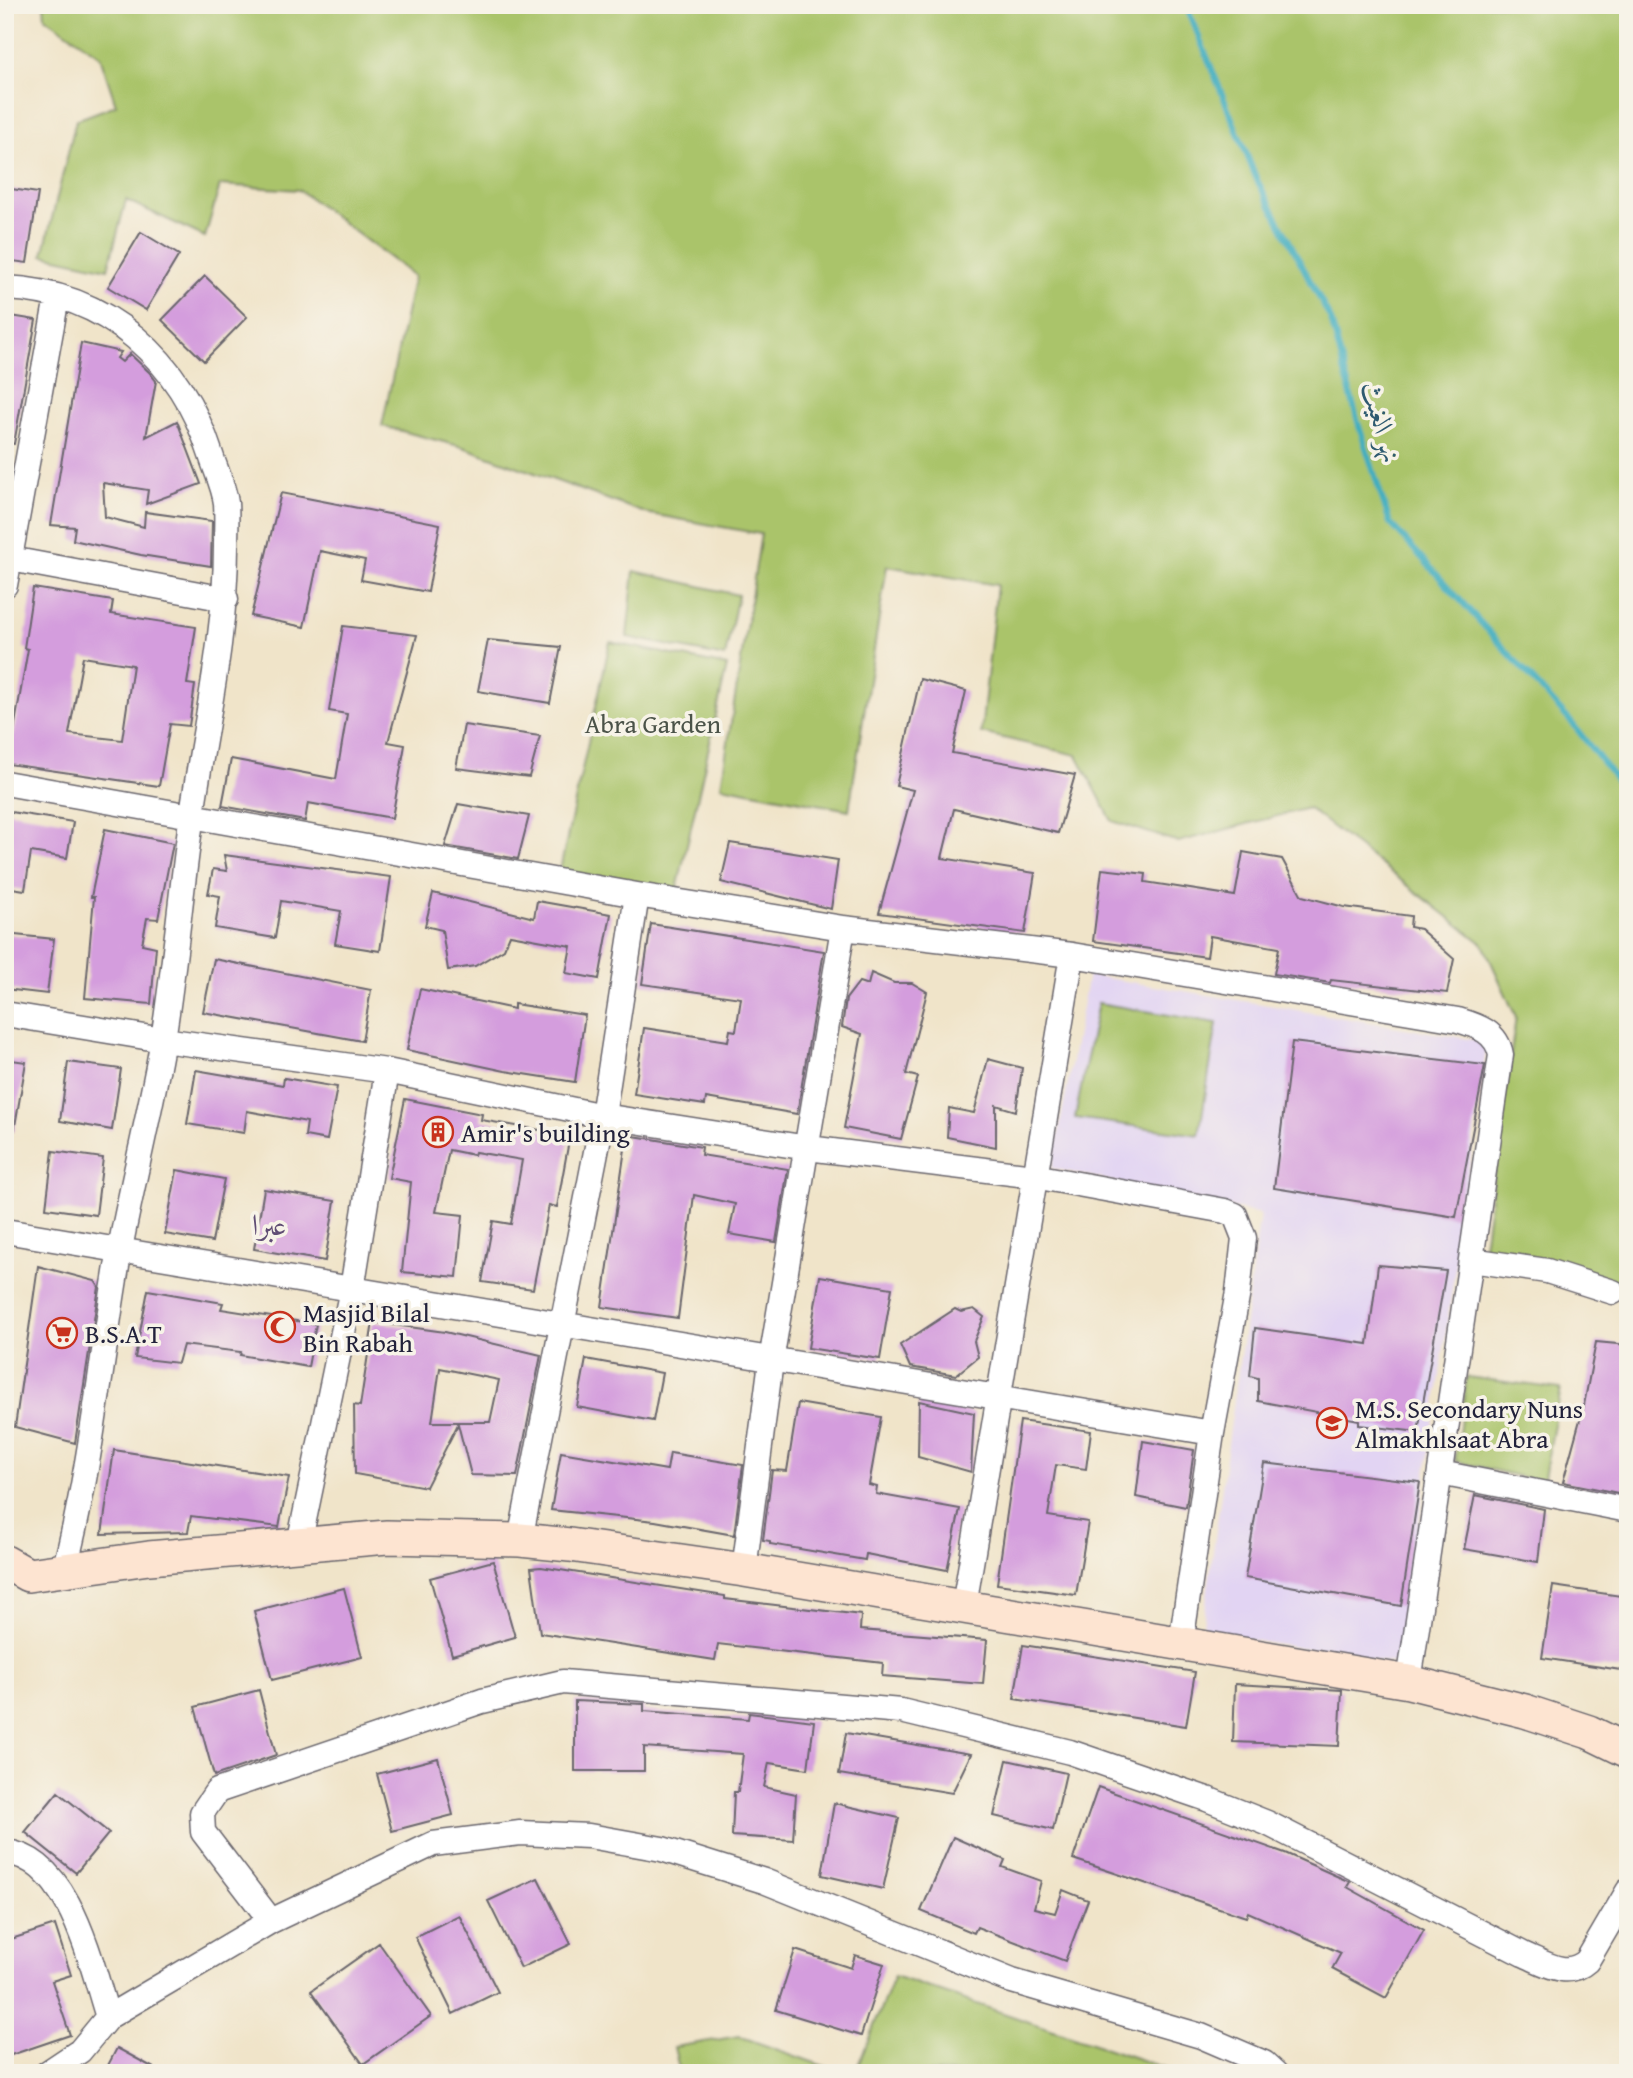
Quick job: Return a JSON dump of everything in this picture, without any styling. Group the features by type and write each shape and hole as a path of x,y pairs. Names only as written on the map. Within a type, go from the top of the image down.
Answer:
{"main road":[{"path":"17,1568 64,1571 149,1558 387,1537 520,1540 744,1570 1409,1682 1538,1715 1589,1732 1628,1751"}],"street":[{"path":"5,288 26,288 57,297 127,328 160,359 180,384 204,433 226,502 226,599 191,816 163,1040 120,1250 101,1389 78,1521 64,1571"},
{"path":"5,585 7,558 57,297"},
{"path":"7,558 226,599"},
{"path":"5,783 637,895 843,928 1072,955 1458,1020 1491,1034 1499,1044 1501,1055 1409,1682"},
{"path":"520,1540 603,1116 637,895"},
{"path":"744,1570 771,1361 843,928"},
{"path":"964,1606 1072,955"},
{"path":"5,1014 163,1040 387,1071 603,1116 808,1148 1034,1176 1112,1193 1210,1206 1235,1215 1244,1238 1181,1643"},
{"path":"299,1544 352,1289 387,1071"},
{"path":"5,1231 352,1289 453,1303 771,1361 1212,1433"},
{"path":"1471,1260 1547,1271 1613,1292"},
{"path":"1440,1473 1628,1510"},
{"path":"271,1922 203,1832 202,1813 217,1791 482,1701 563,1682 901,1711 1070,1752 1267,1823 1523,1954 1568,1971 1578,1969 1587,1961 1628,1891"},
{"path":"47,2073 80,2050 107,2017 271,1922 433,1844 520,1833 589,1836 662,1849 764,1881 1012,1981 1201,2036 1264,2063 1275,2073"},
{"path":"5,1852 31,1858 63,1894 80,1931 107,2017"}],"shaded area":[{"name":"M.S. Secondary Nuns Almakhlsaat Abra","path":"1088,975 1487,1042 1399,1664 1202,1632 1260,1214 1052,1168"}],"green space":[{"path":"44,5 1628,5 1628,1284 1483,1253 1516,1017 1483,944 1308,808 1178,842 1112,821 1077,755 981,733 997,585 887,566 849,810 721,786 761,534 645,513 463,447 382,426 414,276 299,190 220,185 205,237 126,200 108,269 43,255 76,120 116,105 100,56 45,17"},
{"path":"634,571 738,595 725,657 627,637"},
{"name":"Abra Garden","path":"610,642 727,666 676,894 560,870"},
{"path":"1098,1003 1217,1023 1199,1135 1075,1118"},
{"path":"1467,1377 1561,1389 1543,1482 1455,1461"},
{"path":"894,1976 1180,2073 855,2073"},
{"path":"739,2036 843,2073 680,2073 674,2047"}],"building":[{"path":"5,188 38,193 27,263 5,260"},
{"path":"141,232 179,255 146,310 108,287"},
{"path":"205,276 247,317 204,361 162,320"},
{"path":"5,315 36,320 14,444 5,443"},
{"path":"81,343 121,352 117,358 122,362 130,354 149,372 156,381 146,437 177,421 201,484 146,504 148,490 103,483 105,517 144,527 145,512 212,521 211,566 141,555 73,540 75,527 51,525"},
{"path":"281,493 440,524 428,592 361,580 365,560 320,551 304,627 251,616"},
{"path":"33,588 113,601 111,614 196,627 187,684 195,685 189,726 170,724 159,786 8,764 28,649 24,648","holes":["83,657 133,665 122,740 69,734"]},
{"path":"343,626 417,635 388,742 405,745 392,818 308,803 305,821 222,806 231,759 336,779 347,714 329,711"},
{"path":"488,640 561,647 550,703 478,691"},
{"path":"920,679 966,691 952,753 1075,775 1058,833 954,809 942,858 1035,873 1025,933 879,913 913,790 896,786"},
{"path":"464,725 540,736 529,777 456,768"},
{"path":"458,804 529,816 518,859 445,846"},
{"path":"5,811 73,822 67,858 31,852 25,890 5,887"},
{"path":"105,829 173,843 158,919 147,918 142,944 156,947 151,1004 85,998 94,897 91,897"},
{"path":"730,843 838,860 831,909 721,882"},
{"path":"1243,852 1282,859 1302,896 1344,907 1411,916 1410,927 1420,929 1454,959 1447,993 1331,980 1330,983 1274,974 1279,948 1210,936 1207,957 1093,941 1102,869 1146,874 1145,882 1235,896"},
{"path":"224,855 391,877 380,951 335,944 341,911 281,901 275,938 215,928 220,896 208,894 213,869 227,871"},
{"path":"433,893 534,918 537,901 611,914 599,979 566,973 571,946 510,935 504,949 475,966 448,970 442,930 425,926"},
{"path":"651,924 824,951 797,1114 706,1098 705,1105 634,1094 644,1028 728,1041 730,1030 736,1031 741,998 642,984"},
{"path":"5,934 54,939 47,994 5,989"},
{"path":"214,959 371,990 362,1041 203,1012"},
{"path":"871,973 894,983 912,983 927,992 906,1074 918,1077 901,1139 844,1128 862,1034 842,1027 846,999 859,982 868,985"},
{"path":"420,989 514,1009 514,1004 585,1015 575,1082 505,1071 407,1050"},
{"path":"1292,1042 1485,1065 1456,1217 1274,1188"},
{"path":"5,1059 26,1062 14,1132 5,1131"},
{"path":"988,1059 1022,1068 1016,1111 996,1105 996,1147 947,1137 949,1108 974,1113"},
{"path":"68,1062 121,1069 112,1130 60,1121"},
{"path":"196,1070 283,1085 284,1078 337,1087 327,1140 305,1136 307,1122 247,1111 244,1133 187,1124"},
{"path":"405,1099 482,1114 481,1120 570,1135 557,1207 549,1205 533,1289 482,1282 493,1221 511,1224 522,1160 475,1152 474,1155 449,1150 436,1212 463,1215 457,1277 402,1272 411,1182 389,1178"},
{"path":"627,1135 702,1147 701,1155 788,1169 776,1242 729,1234 735,1204 694,1195 678,1318 602,1307"},
{"path":"53,1151 103,1158 96,1215 46,1208"},
{"path":"177,1170 224,1179 212,1242 165,1234"},
{"path":"264,1189 335,1201 325,1261 254,1249"},
{"path":"1378,1265 1446,1271 1418,1432 1359,1425 1359,1420 1258,1401 1258,1378 1250,1376 1255,1328 1368,1344"},
{"name":"B.S.A.T","path":"38,1266 95,1281 99,1287 75,1443 15,1427"},
{"path":"820,1276 892,1288 880,1359 808,1348"},
{"path":"148,1290 223,1303 221,1309 316,1324 308,1367 240,1355 241,1352 183,1345 178,1363 135,1358"},
{"path":"955,1309 961,1312 974,1309 984,1317 974,1341 978,1357 956,1375 910,1367 900,1345"},
{"path":"373,1322 445,1332 541,1355 517,1476 471,1475 458,1424 426,1487 355,1474 354,1405 360,1406","holes":["440,1368 499,1380 490,1422 432,1422"]},
{"path":"1596,1342 1628,1345 1628,1495 1563,1482 1584,1405"},
{"path":"586,1359 662,1373 653,1421 577,1407"},
{"path":"919,1401 974,1413 971,1472 918,1457"},
{"path":"798,1403 881,1417 869,1485 877,1487 876,1494 960,1509 947,1570 866,1554 865,1560 770,1544 770,1541 763,1540 772,1470 787,1471"},
{"path":"1020,1421 1091,1431 1086,1469 1056,1465 1048,1516 1088,1522 1076,1595 997,1584"},
{"path":"1143,1441 1194,1450 1186,1507 1136,1497"},
{"path":"114,1450 289,1477 279,1527 191,1516 188,1532 102,1534"},
{"path":"561,1452 667,1470 670,1453 743,1465 734,1535 655,1521 551,1510"},
{"path":"1264,1463 1420,1482 1401,1606 1245,1578"},
{"path":"1475,1495 1544,1509 1538,1562 1464,1549"},
{"path":"493,1561 515,1637 452,1655 430,1578"},
{"path":"541,1567 725,1596 725,1599 861,1615 860,1630 987,1640 983,1684 882,1676 883,1663 718,1644 715,1660 540,1633 531,1568"},
{"path":"1553,1586 1628,1597 1628,1627 1621,1670 1542,1658"},
{"path":"344,1588 362,1657 272,1680 254,1611"},
{"path":"1023,1645 1195,1672 1186,1726 1014,1699"},
{"path":"1235,1684 1342,1690 1339,1746 1233,1742"},
{"path":"259,1690 276,1755 214,1776 195,1707"},
{"path":"575,1701 644,1704 644,1711 748,1719 749,1713 814,1721 808,1769 769,1763 764,1787 796,1794 793,1840 732,1836 734,1792 738,1792 743,1754 644,1747 644,1771 575,1771"},
{"path":"846,1733 971,1754 952,1793 839,1774"},
{"path":"438,1758 453,1815 392,1831 377,1774"},
{"path":"1007,1760 1066,1773 1053,1830 994,1816"},
{"path":"1098,1787 1285,1853 1350,1882 1347,1887 1424,1930 1386,1998 1332,1969 1341,1953 1248,1912 1246,1917 1073,1859"},
{"path":"58,1792 109,1833 76,1873 25,1832"},
{"path":"834,1803 899,1818 883,1889 822,1875"},
{"path":"953,1837 1005,1860 1002,1867 1041,1881 1034,1908 1055,1913 1063,1890 1088,1900 1065,1961 977,1927 974,1933 921,1911"},
{"path":"538,1878 571,1944 521,1968 488,1901"},
{"path":"459,1915 498,1992 453,2014 415,1937"},
{"path":"55,1925 71,1975 52,1981 70,2035 5,2057 5,1941"},
{"path":"379,1943 431,2016 363,2064 311,1991"},
{"path":"795,1950 851,1968 855,1955 884,1964 861,2036 776,2010"},
{"path":"117,2048 163,2073 104,2073"}],"waterway":[{"name":"نهر الغيث","path":"1186,5 1257,180 1331,320 1359,426 1390,523 1572,723 1628,795"}],"place":[{"name":"Amir's building","path":"438,1132"},
{"name":"Masjid Bilal Bin Rabah","path":"280,1327"},
{"name":"B.S.A.T","path":"62,1333"},
{"name":"M.S. Secondary Nuns Almakhlsaat Abra","path":"1332,1423"}],"district":[{"name":"عبرا","path":"269,1224"}]}
